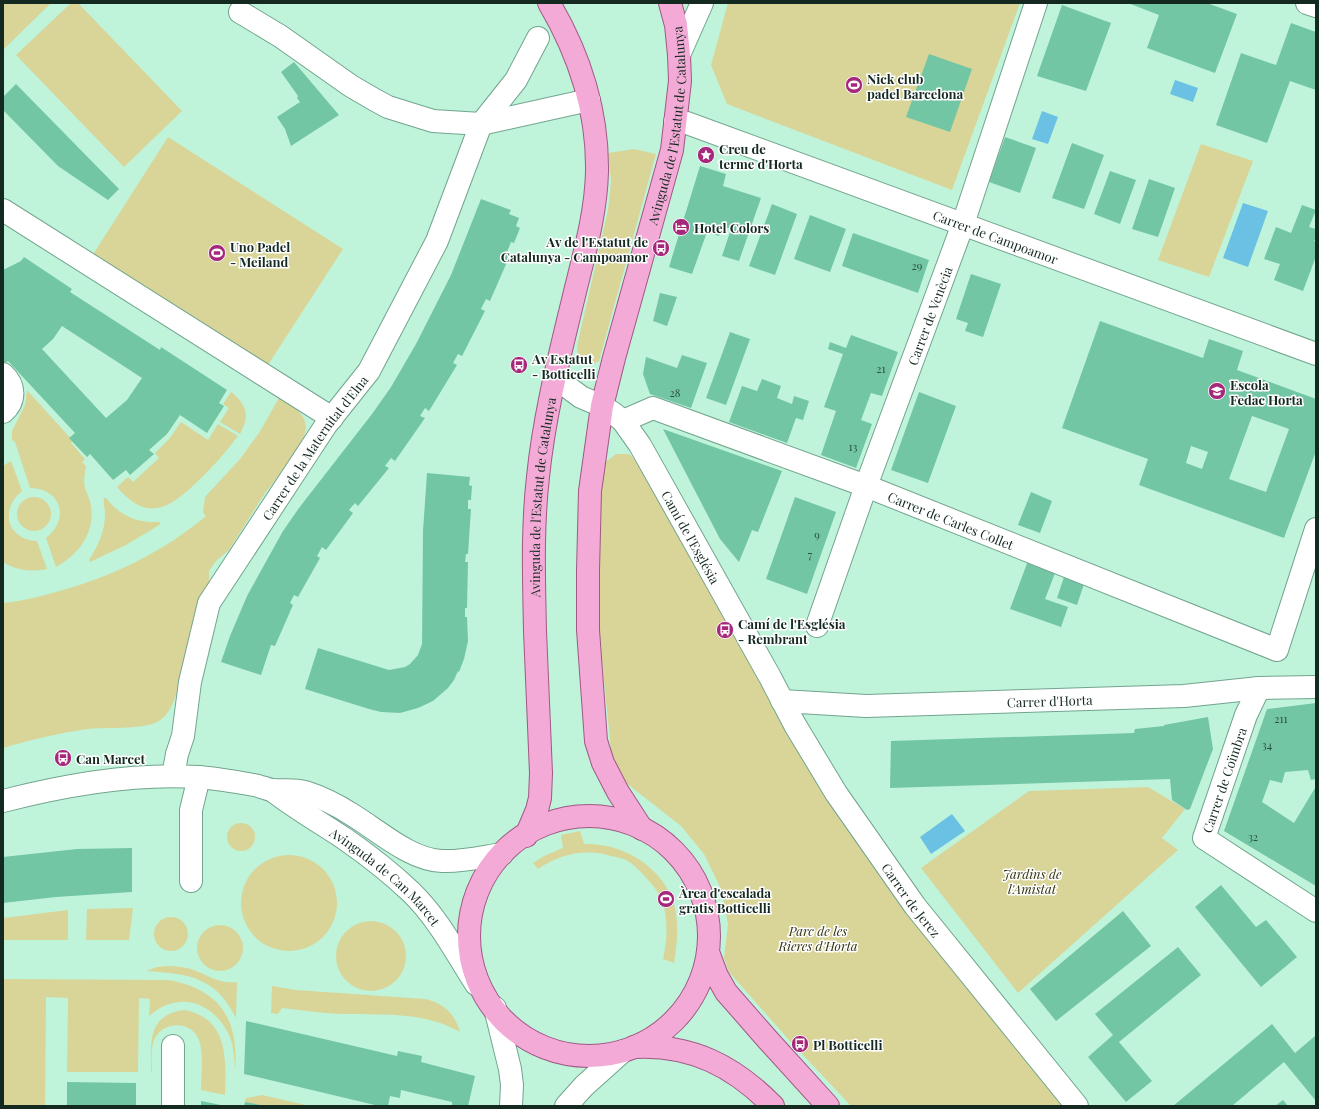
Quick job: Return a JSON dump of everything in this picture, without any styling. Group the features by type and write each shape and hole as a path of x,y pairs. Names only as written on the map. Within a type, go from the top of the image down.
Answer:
{"main road":[{"name":"Avinguda de l'Estatut de Catalunya","path":"526,836 537,810 540,798 541,773 533,558 538,478 554,377 588,237 595,199 597,171 594,130 589,100 582,73 561,24 549,3"},
{"name":"Avinguda de l'Estatut de Catalunya","path":"642,829 618,792 603,764 596,741 588,630 590,481 602,406 672,150 680,81 676,25 670,3"},
{"path":"627,1049 654,1037 668,1026 683,1011 695,993 703,973 708,952 710,931 708,909 702,887 690,867 664,842 623,820 598,815 579,815 552,823 526,836 502,854 481,881 470,914 468,941 476,984 483,996 510,1026 530,1039 552,1049 575,1054 599,1055 627,1049 653,1046 686,1052 706,1058 728,1069 748,1082 773,1106"},
{"path":"708,952 717,976 726,992 828,1106"}],"street":[{"path":"679,55 702,3"},
{"name":"Carrer de Venècia","path":"817,626 866,486 963,224 1036,3"},
{"path":"1307,3 1316,6"},
{"path":"240,12 280,36 352,86 388,107 434,121 481,124 589,100"},
{"name":"Carrer de la Maternitat d'Elna","path":"172,776 183,736 190,682 209,603 332,418 369,371 437,241 481,124 516,80 538,38"},
{"name":"Carrer de Campoamor","path":"675,122 687,123 1316,354"},
{"path":"3,210 332,418"},
{"path":"3,374 9,381 13,395 11,402 4,412"},
{"name":"Camí de l'Església","path":"554,377 581,397 602,406 614,413 623,421 640,445 770,677"},
{"name":"Carrer de Carles Collet","path":"623,421 654,408 866,486 1277,650 1316,529"},
{"name":"Carrer de Jerez","path":"770,677 795,725 836,792 915,906 1077,1106"},
{"name":"Carrer d'Horta","path":"782,701 866,706 1184,696 1259,688 1316,687"},
{"name":"Carrer de Coïmbra","path":"1259,688 1246,715 1204,838 1316,911"},
{"name":"Avinguda de Can Marcet","path":"3,801 69,786 119,779 172,776 199,777 272,790 303,792 319,797 351,814 397,845 420,857 440,861 464,860 502,854"},
{"path":"191,881 191,810 199,777"},
{"name":"Avinguda de Can Marcet","path":"272,790 287,802 346,840 388,871 412,892 428,911 476,984"},
{"path":"495,1008 510,1069 512,1085 511,1106"},
{"path":"174,1046 174,1106"},
{"path":"566,1106 584,1086 627,1049"}],"green space":[{"path":"3,3 51,3 3,50"},
{"path":"71,3 78,3 182,111 124,167 16,55"},
{"name":"Nick club padel Barcelona","path":"728,3 1020,3 952,190 727,104 711,65"},
{"name":"Uno Padel - Meiland","path":"168,137 343,249 266,368 92,256"},
{"path":"1201,144 1253,161 1209,277 1158,260"},
{"path":"634,149 656,154 599,361 591,365 582,364 578,356 577,346 608,210 611,181 608,153"},
{"path":"27,390 73,441 71,443 85,459 82,462 86,466 84,483 91,506 92,516 88,534 84,542 72,556 56,567 46,538 54,530 58,522 60,514 59,506 55,499 49,494 41,490 30,488 15,442 12,440 12,431 25,405"},
{"path":"231,392 241,401 244,406 246,416 240,434 220,422 229,408 223,404"},
{"path":"279,398 298,410 305,420 306,427 302,442 304,444 265,493 229,550 216,561 209,571 209,584 171,708 160,720 150,725 87,729 45,737 3,748 3,603 26,600 102,577 156,551 190,529 206,516 203,513 205,497 240,459 259,433"},
{"path":"181,422 208,440 218,424 238,436 208,471 176,500 157,508 148,508 138,505 117,487 128,477 133,482 159,458 155,453 170,438"},
{"name":"Parc de les Rieres d'Horta","path":"616,454 629,454 641,465 816,776 1069,1106 851,1106 789,1040 729,972 724,958 728,924 721,889 704,854 681,826 621,779 611,750 596,613 600,475 604,463"},
{"path":"11,461 22,491 15,498 11,506 9,514 10,522 18,535 37,541 47,569 25,570 3,562 3,466"},
{"path":"31,497 37,497 41,498 48,504 51,514 50,521 44,528 37,531 31,531 27,530 20,524 17,517 17,511 18,507 24,500"},
{"path":"104,498 106,498 123,514 136,520 159,522 161,524 126,545 90,562 89,560 98,544 104,526"},
{"name":"Jardins de l'Amistat","path":"1148,787 1185,809 1162,838 1178,850 1018,993 921,868 1029,791"},
{"path":"241,823 251,827 255,837 251,847 241,851 231,847 227,837 231,827"},
{"name":"Àrea d'escalada gratis Botticelli","path":"580,831 584,844 613,848 627,853 640,860 662,881 670,894 675,908 677,936 674,963 663,959 666,940 666,927 662,900 649,881 629,862 602,854 583,853 564,856 538,869 533,863 544,856 563,848 561,835"},
{"path":"289,855 307,859 316,863 323,869 329,876 333,885 337,903 333,921 329,930 323,937 316,943 307,947 289,951 271,947 262,943 255,937 249,930 245,921 241,903 245,885 249,876 255,869 262,863 271,859"},
{"path":"133,908 129,940 86,940 87,909"},
{"path":"68,910 68,940 3,940 3,918"},
{"path":"168,917 174,917 178,918 185,924 188,934 187,941 181,948 174,951 168,951 164,950 157,944 154,937 154,931 155,927 161,920"},
{"path":"364,921 378,921 391,927 400,936 404,942 406,956 404,970 396,981 385,989 378,991 364,991 357,989 346,981 338,970 336,963 336,949 338,942 346,931 357,923"},
{"path":"225,925 237,931 242,939 242,957 237,965 229,970 215,971 203,965 198,957 197,943 203,931 211,926"},
{"path":"168,966 191,969 224,982 237,982 236,1018 228,1004 219,993 209,985 187,976 146,971 157,967"},
{"path":"3,979 168,980 186,984 213,999 222,1009 229,1021 233,1035 235,1070 231,1040 220,1020 211,1012 202,1006 191,1002 181,1002 159,1008 149,1016 150,999 139,998 138,1072 67,1072 68,998 46,997 45,1106 3,1106"},
{"path":"272,986 296,990 425,999 438,1003 448,1010 455,1020 460,1032 432,1020 417,1017 340,1014 282,1008 278,1014 271,1013"},
{"path":"184,1010 199,1015 210,1022 217,1031 222,1042 224,1055 225,1095 201,1090 202,1055 200,1043 194,1032 183,1026 170,1026 159,1032 153,1042 151,1072 152,1041 157,1024 163,1018 172,1013"},
{"path":"262,1095 310,1106 264,1106 245,1102 246,1098"}],"water":[{"path":"1175,80 1198,88 1193,102 1170,94"},
{"path":"1042,111 1058,117 1048,144 1032,139"},
{"path":"1243,203 1268,211 1248,267 1223,258"},
{"path":"952,814 965,831 931,854 920,837"}],"building":[{"path":"1128,3 1207,3 1237,14 1215,73 1147,48 1159,15"},
{"path":"1062,5 1111,23 1086,91 1037,76"},
{"path":"1291,23 1316,32 1316,90 1290,81 1267,143 1216,125 1241,53 1276,65"},
{"path":"929,54 972,69 950,132 906,117"},
{"path":"294,62 339,115 291,146 285,129 277,117 300,102 297,98 298,96 281,72"},
{"path":"16,84 119,189 108,200 58,166 3,110 3,97"},
{"path":"1005,137 1036,148 1020,193 989,182"},
{"path":"1072,143 1104,155 1084,209 1052,198"},
{"path":"700,166 726,174 723,186 761,198 739,261 722,256 731,229 723,226 719,236 707,232 692,274 669,267"},
{"path":"1110,171 1136,180 1120,224 1094,214"},
{"path":"1149,179 1175,188 1158,237 1132,229"},
{"path":"481,199 511,210 509,214 519,218 516,226 520,228 514,243 511,242 507,252 511,253 490,301 486,299 481,309 485,311 462,356 458,354 453,363 457,365 429,411 425,408 420,416 425,418 395,461 391,458 385,466 389,468 358,506 355,503 349,510 353,513 326,550 322,547 317,556 320,558 298,597 294,595 290,603 293,605 275,646 271,645 261,675 221,662 247,596 283,531 372,414 391,387 416,344 451,275"},
{"path":"772,204 797,214 775,275 749,266"},
{"path":"1302,205 1316,210 1309,227 1316,229 1316,237 1314,241 1316,242 1316,260 1315,259 1303,291 1274,280 1280,264 1264,259 1276,227 1291,233"},
{"path":"810,215 846,229 830,272 794,259"},
{"path":"853,233 929,260 918,293 842,266"},
{"path":"24,257 72,289 70,292 160,350 161,347 227,390 219,403 224,406 207,433 180,415 167,434 149,450 154,454 130,475 126,470 113,480 90,454 87,457 69,438 75,433 8,361 5,363 3,361 3,270 21,261","holes":["62,326 142,378 127,400 106,418 42,349 53,339"]},
{"path":"971,274 1001,284 983,337 965,331 968,323 956,319"},
{"path":"660,293 677,297 667,326 653,321"},
{"path":"1100,321 1203,358 1209,339 1243,351 1237,370 1316,399 1316,451 1284,538 1139,485 1148,459 1062,428","holes":["1252,416 1289,429 1266,492 1229,479","1191,446 1208,452 1202,469 1186,463"]},
{"path":"730,332 750,339 726,405 706,398"},
{"path":"851,335 898,352 882,396 871,393 861,420 872,424 856,468 821,455 836,411 824,407 843,354 828,349 830,342 846,348"},
{"path":"682,355 707,363 691,408 650,394 643,374 646,357 677,368"},
{"path":"762,379 781,386 777,398 792,404 794,396 809,401 803,420 796,418 787,443 729,422 742,386 757,391"},
{"path":"919,392 956,406 928,483 891,470"},
{"path":"663,429 782,471 758,532 752,530 739,562 720,539"},
{"path":"427,473 470,477 469,485 472,486 471,500 468,500 468,509 471,509 468,554 466,554 465,562 468,562 467,608 465,608 465,617 467,617 468,641 459,672 458,671 448,688 433,701 418,708 400,713 381,712 369,709 305,689 318,648 389,670 405,667 418,655 422,644 423,531"},
{"path":"1031,492 1052,501 1040,533 1018,525"},
{"path":"795,497 836,512 807,594 766,579"},
{"path":"1029,558 1057,568 1045,599 1068,607 1061,627 1010,609"},
{"path":"1066,571 1086,578 1077,605 1057,598"},
{"path":"1316,703 1316,779 1311,780 1308,770 1285,772 1282,783 1270,780 1262,802 1294,823 1316,788 1316,886 1224,831 1267,709"},
{"path":"1208,717 1213,749 1190,809 1187,810 1172,800 1170,779 890,788 891,741 1134,733 1135,729 1164,726"},
{"path":"132,848 132,892 56,897 3,903 3,857 77,849"},
{"path":"1221,885 1256,927 1266,920 1297,957 1261,987 1195,907"},
{"path":"1123,911 1151,946 1056,1021 1030,989"},
{"path":"1178,947 1201,975 1119,1042 1152,1081 1126,1102 1088,1057 1113,1035 1095,1014"},
{"path":"246,1021 397,1056 398,1051 422,1056 421,1062 475,1076 468,1106 452,1106 452,1102 401,1090 400,1098 390,1096 388,1106 379,1106 244,1074"},
{"path":"1272,1024 1295,1053 1315,1036 1316,1101 1284,1062 1232,1106 1173,1106"},
{"path":"67,1082 136,1083 136,1106 67,1106"},
{"path":"1283,1100 1288,1106 1275,1106"},
{"path":"201,1101 221,1105 221,1106 201,1106"},
{"path":"245,1102 261,1105 261,1106 244,1106"}],"place":[{"name":"Nick club padel Barcelona","path":"854,85"},
{"name":"Creu de terme d'Horta","path":"706,155"},
{"name":"Hotel Colors","path":"681,227"},
{"name":"Av de l'Estatut de Catalunya - Campoamor","path":"661,248"},
{"name":"Uno Padel - Meiland","path":"217,253"},
{"name":"Av Estatut - Botticelli","path":"519,365"},
{"name":"Escola Fedac Horta","path":"1217,391"},
{"name":"Camí de l'Església - Rembrant","path":"725,630"},
{"name":"Can Marcet","path":"63,758"},
{"name":"Àrea d'escalada gratis Botticelli","path":"666,899"},
{"name":"Pl Botticelli","path":"800,1044"}]}
